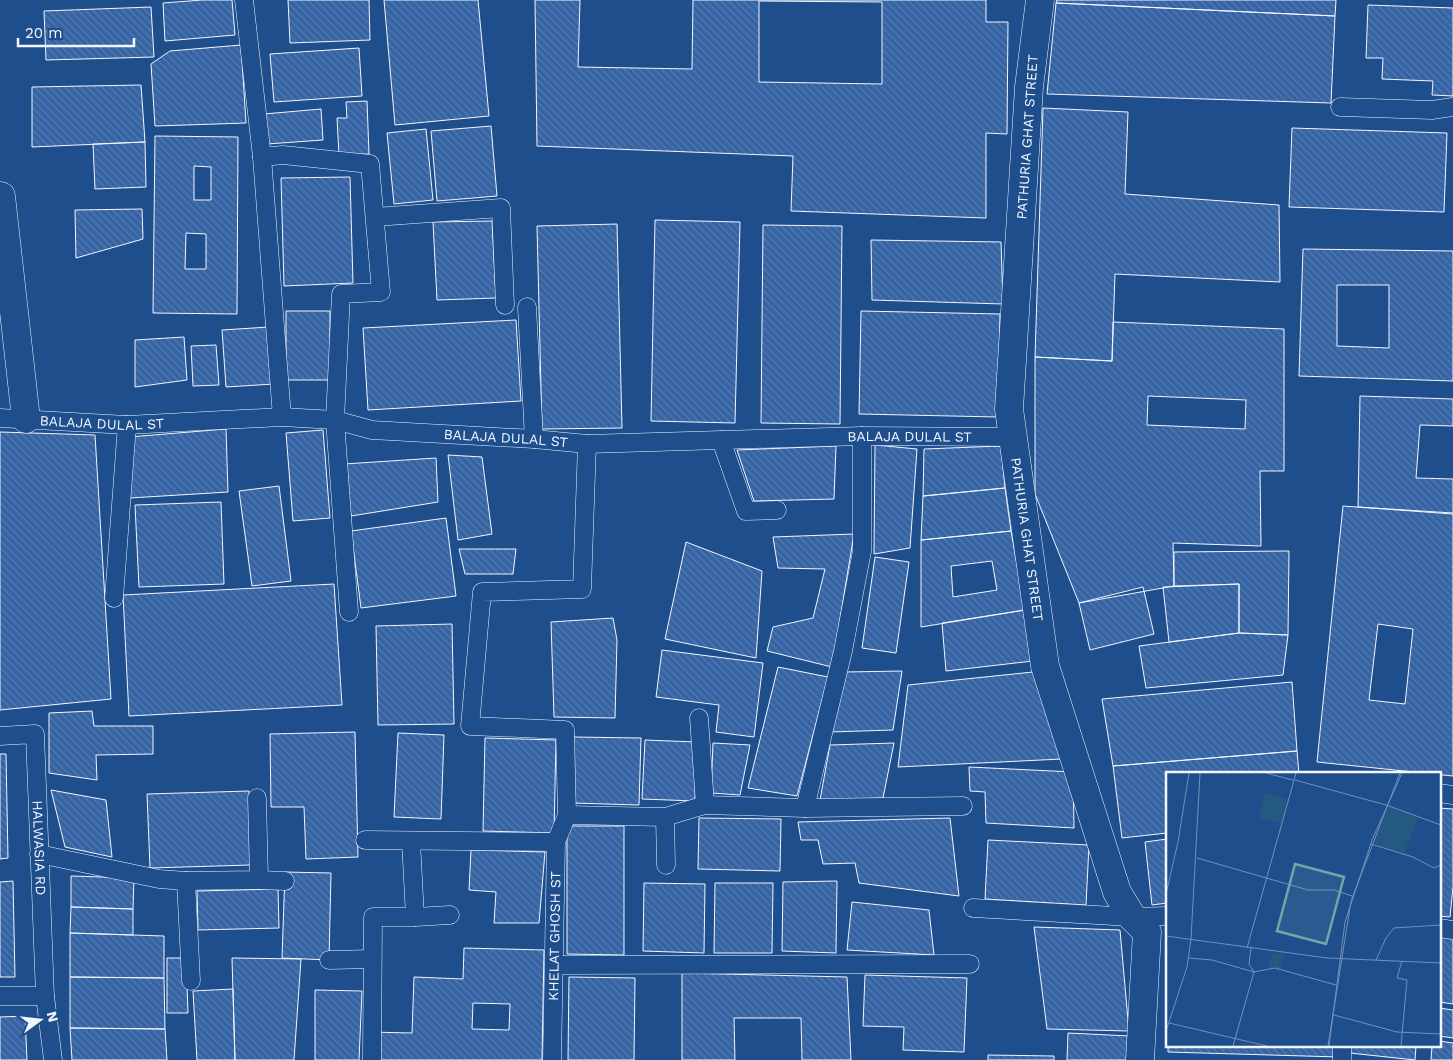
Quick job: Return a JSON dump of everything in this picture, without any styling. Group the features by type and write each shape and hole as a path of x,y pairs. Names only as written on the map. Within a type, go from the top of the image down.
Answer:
{"street":[{"name":"PATHURIA GHAT STREET","path":"1040,0 1029,87 1009,409 1045,666 1117,892 1132,917 1147,932 1140,1060"},
{"path":"1,196 13,418"}],"lane":[{"path":"244,0 262,157 282,417"},
{"path":"1340,107 1432,110 1453,107"},
{"path":"262,157 283,155 370,164 381,292 341,294 335,420 349,612"},
{"path":"375,217 501,208 505,304"},
{"path":"527,306 534,439"},
{"name":"BALAJA DULAL ST","path":"13,418 127,425 282,417 335,420 372,430 534,439 587,444 862,436 1013,437"},
{"path":"114,598 127,425"},
{"path":"805,808 843,651 862,551 862,436"},
{"path":"721,440 746,511 777,510"},
{"path":"587,444 582,589 482,592 470,726 565,730 567,815 665,817 705,805 805,808 963,806"},
{"path":"699,718 705,805"},
{"name":"HALWASIA RD","path":"0,736 35,734 45,996 53,1060"},
{"path":"1440,793 1453,795"},
{"path":"257,798 259,880"},
{"name":"KHELAT GHOSH ST","path":"552,1060 556,842 567,815"},
{"path":"665,817 666,866"},
{"path":"365,840 556,842"},
{"path":"411,841 415,916"},
{"path":"39,854 159,880 259,880 285,882"},
{"path":"186,881 191,981"},
{"path":"973,908 1132,917 1166,916"},
{"path":"372,1060 373,917 450,915"},
{"path":"1440,928 1453,930"},
{"path":"329,960 372,959"},
{"path":"554,964 970,964"},
{"path":"0,996 45,996"}],"building":[{"path":"232,0 235,35 165,41 163,3"},
{"path":"288,0 369,0 370,40 290,43"},
{"path":"384,0 478,0 489,116 395,125"},
{"path":"535,0 580,0 578,67 692,69 693,0 986,0 986,22 1008,22 1007,134 986,133 986,218 791,211 793,156 537,146","holes":["759,1 882,2 882,84 759,82"]},
{"path":"1057,0 1336,0 1335,16 1056,3"},
{"path":"1056,3 1335,16 1331,103 1047,94"},
{"path":"1368,5 1453,8 1453,96 1432,95 1433,81 1382,79 1383,58 1366,58"},
{"path":"151,7 154,57 46,60 44,11"},
{"path":"241,45 246,123 155,126 151,64 170,51"},
{"path":"359,48 362,96 274,102 270,54"},
{"path":"141,85 145,142 32,147 32,87"},
{"path":"367,101 369,154 339,155 337,118 347,118 346,102"},
{"path":"1043,108 1128,112 1125,194 1279,205 1280,282 1115,274 1112,361 1035,357"},
{"path":"321,109 323,140 267,144 264,114"},
{"path":"491,126 497,196 437,201 431,131"},
{"path":"1292,128 1447,133 1444,212 1289,207"},
{"path":"426,129 433,200 394,204 387,133"},
{"path":"155,136 238,137 237,314 153,313","holes":["194,166 211,167 211,200 194,200","186,233 206,234 206,269 185,269"]},
{"path":"145,142 146,187 95,189 93,144"},
{"path":"350,177 353,283 284,286 281,178"},
{"path":"142,209 143,239 76,258 75,210"},
{"path":"655,220 740,222 735,423 651,421"},
{"path":"492,221 496,298 437,300 433,222"},
{"path":"617,224 622,428 542,429 537,226"},
{"path":"763,225 842,226 840,424 761,423"},
{"path":"871,240 1001,242 1003,304 872,300"},
{"path":"1303,249 1453,251 1453,381 1299,376","holes":["1337,285 1389,285 1389,348 1337,346"]},
{"path":"286,311 330,311 330,380 286,380"},
{"path":"861,311 1000,314 998,417 859,414"},
{"path":"516,320 521,401 368,410 363,328"},
{"path":"1113,322 1284,329 1284,471 1260,471 1261,546 1173,543 1174,586 1079,603 1035,494 1035,357 1112,361","holes":["1148,396 1246,400 1245,429 1147,425"]},
{"path":"269,327 274,384 226,387 222,330"},
{"path":"184,337 187,380 135,387 135,340"},
{"path":"216,345 219,385 193,386 191,346"},
{"path":"1360,396 1453,399 1453,426 1420,425 1416,478 1453,479 1453,513 1358,507"},
{"path":"226,429 228,492 130,498 129,437"},
{"path":"323,430 330,518 293,521 286,433"},
{"path":"0,432 95,435 111,699 0,710"},
{"path":"875,445 917,449 910,548 874,554"},
{"path":"836,446 834,499 754,501 737,450"},
{"path":"1001,446 1005,488 923,496 924,449"},
{"path":"448,455 482,457 492,534 458,540"},
{"path":"436,458 438,502 351,516 344,464"},
{"path":"279,486 291,581 252,586 239,491"},
{"path":"1005,488 1011,531 921,540 923,496"},
{"path":"221,502 224,584 139,587 135,505"},
{"path":"1343,506 1453,514 1453,776 1440,775 1440,772 1414,772 1317,762","holes":["1378,624 1413,629 1405,704 1369,700"]},
{"path":"446,518 456,596 361,608 351,531"},
{"path":"1011,531 1025,610 921,627 921,540","holes":["992,561 997,590 953,597 951,566"]},
{"path":"854,534 832,667 767,651 773,627 813,618 825,569 778,568 773,537"},
{"path":"686,542 762,571 756,658 665,639"},
{"path":"459,549 516,549 513,574 465,574"},
{"path":"1289,551 1288,635 1239,633 1239,584 1174,586 1174,552"},
{"path":"875,557 909,562 896,653 862,648"},
{"path":"334,584 342,705 129,716 123,595"},
{"path":"1239,584 1239,633 1169,642 1163,587"},
{"path":"1143,587 1154,634 1090,650 1079,603"},
{"path":"1025,610 1033,661 946,671 942,623"},
{"path":"613,618 617,640 615,718 554,717 551,622"},
{"path":"452,624 454,724 378,725 376,626"},
{"path":"1239,633 1288,635 1283,675 1146,688 1139,646"},
{"path":"662,650 763,663 754,737 716,732 719,705 656,697"},
{"path":"778,667 828,677 797,796 748,788"},
{"path":"902,671 893,730 830,732 845,672"},
{"path":"1033,672 1062,759 898,767 908,685"},
{"path":"1292,682 1297,751 1113,766 1102,699"},
{"path":"92,711 94,726 153,726 153,754 96,755 97,780 49,773 49,713"},
{"path":"355,732 358,857 306,859 304,807 271,807 270,734"},
{"path":"398,733 444,735 441,819 394,817"},
{"path":"573,737 641,738 639,805 572,803"},
{"path":"485,738 556,740 554,833 483,831"},
{"path":"645,740 697,742 695,801 642,799"},
{"path":"713,743 750,745 740,795 711,793"},
{"path":"894,743 883,798 820,800 830,745"},
{"path":"1297,751 1299,772 1166,772 1166,833 1122,838 1113,766"},
{"path":"0,754 6,754 8,858 0,859"},
{"path":"969,767 1073,772 1074,828 986,823 985,792 970,791"},
{"path":"51,790 106,800 112,857 65,847"},
{"path":"249,791 250,865 150,868 147,794"},
{"path":"1440,808 1453,809 1453,887 1450,917 1440,916"},
{"path":"699,818 781,819 780,871 698,869"},
{"path":"950,818 959,896 859,883 855,863 823,864 818,840 801,840 798,822"},
{"path":"567,826 624,826 624,955 567,954"},
{"path":"1166,839 1166,903 1152,905 1145,842"},
{"path":"988,840 1089,845 1086,905 985,899"},
{"path":"471,850 545,852 539,923 494,923 496,892 469,890"},
{"path":"285,872 331,873 329,960 282,958"},
{"path":"71,876 134,878 133,909 71,907"},
{"path":"13,881 15,977 0,977 0,882"},
{"path":"837,881 836,953 782,951 783,882"},
{"path":"644,883 705,884 704,953 643,951"},
{"path":"715,883 773,883 772,953 714,953"},
{"path":"278,889 279,928 198,930 197,891"},
{"path":"852,902 929,910 934,955 847,950"},
{"path":"71,907 133,909 133,935 70,933"},
{"path":"1034,927 1120,930 1129,1031 1047,1029"},
{"path":"1440,932 1453,934 1453,1004 1440,1002"},
{"path":"70,933 164,936 164,978 70,977"},
{"path":"464,948 544,950 542,1060 368,1060 368,1032 412,1033 414,977 463,979","holes":["473,1003 510,1004 509,1030 472,1029"]},
{"path":"167,958 186,958 188,1013 167,1013"},
{"path":"232,958 301,959 294,1060 235,1060"},
{"path":"682,973 847,977 851,1060 802,1060 801,1018 734,1018 735,1060 682,1060"},
{"path":"865,975 967,978 964,1052 903,1050 904,1027 863,1026"},
{"path":"70,977 164,978 165,1029 70,1028"},
{"path":"569,977 635,978 634,1060 568,1060"},
{"path":"233,989 235,1060 197,1060 193,991"},
{"path":"315,990 362,991 359,1060 315,1060"},
{"path":"1440,1008 1453,1010 1453,1038 1440,1036"},
{"path":"25,1016 27,1060 0,1060 0,1017"},
{"path":"70,1028 165,1029 167,1060 72,1060"},
{"path":"1068,1033 1130,1036 1129,1060 1067,1060"},
{"path":"1440,1041 1453,1043 1453,1060 1431,1060 1432,1048 1440,1048"},
{"path":"1168,1048 1339,1048 1339,1057 1168,1052"},
{"path":"1350,1048 1416,1048 1415,1060 1350,1053"},
{"path":"988,1055 1054,1056 1054,1060 988,1060"}]}
